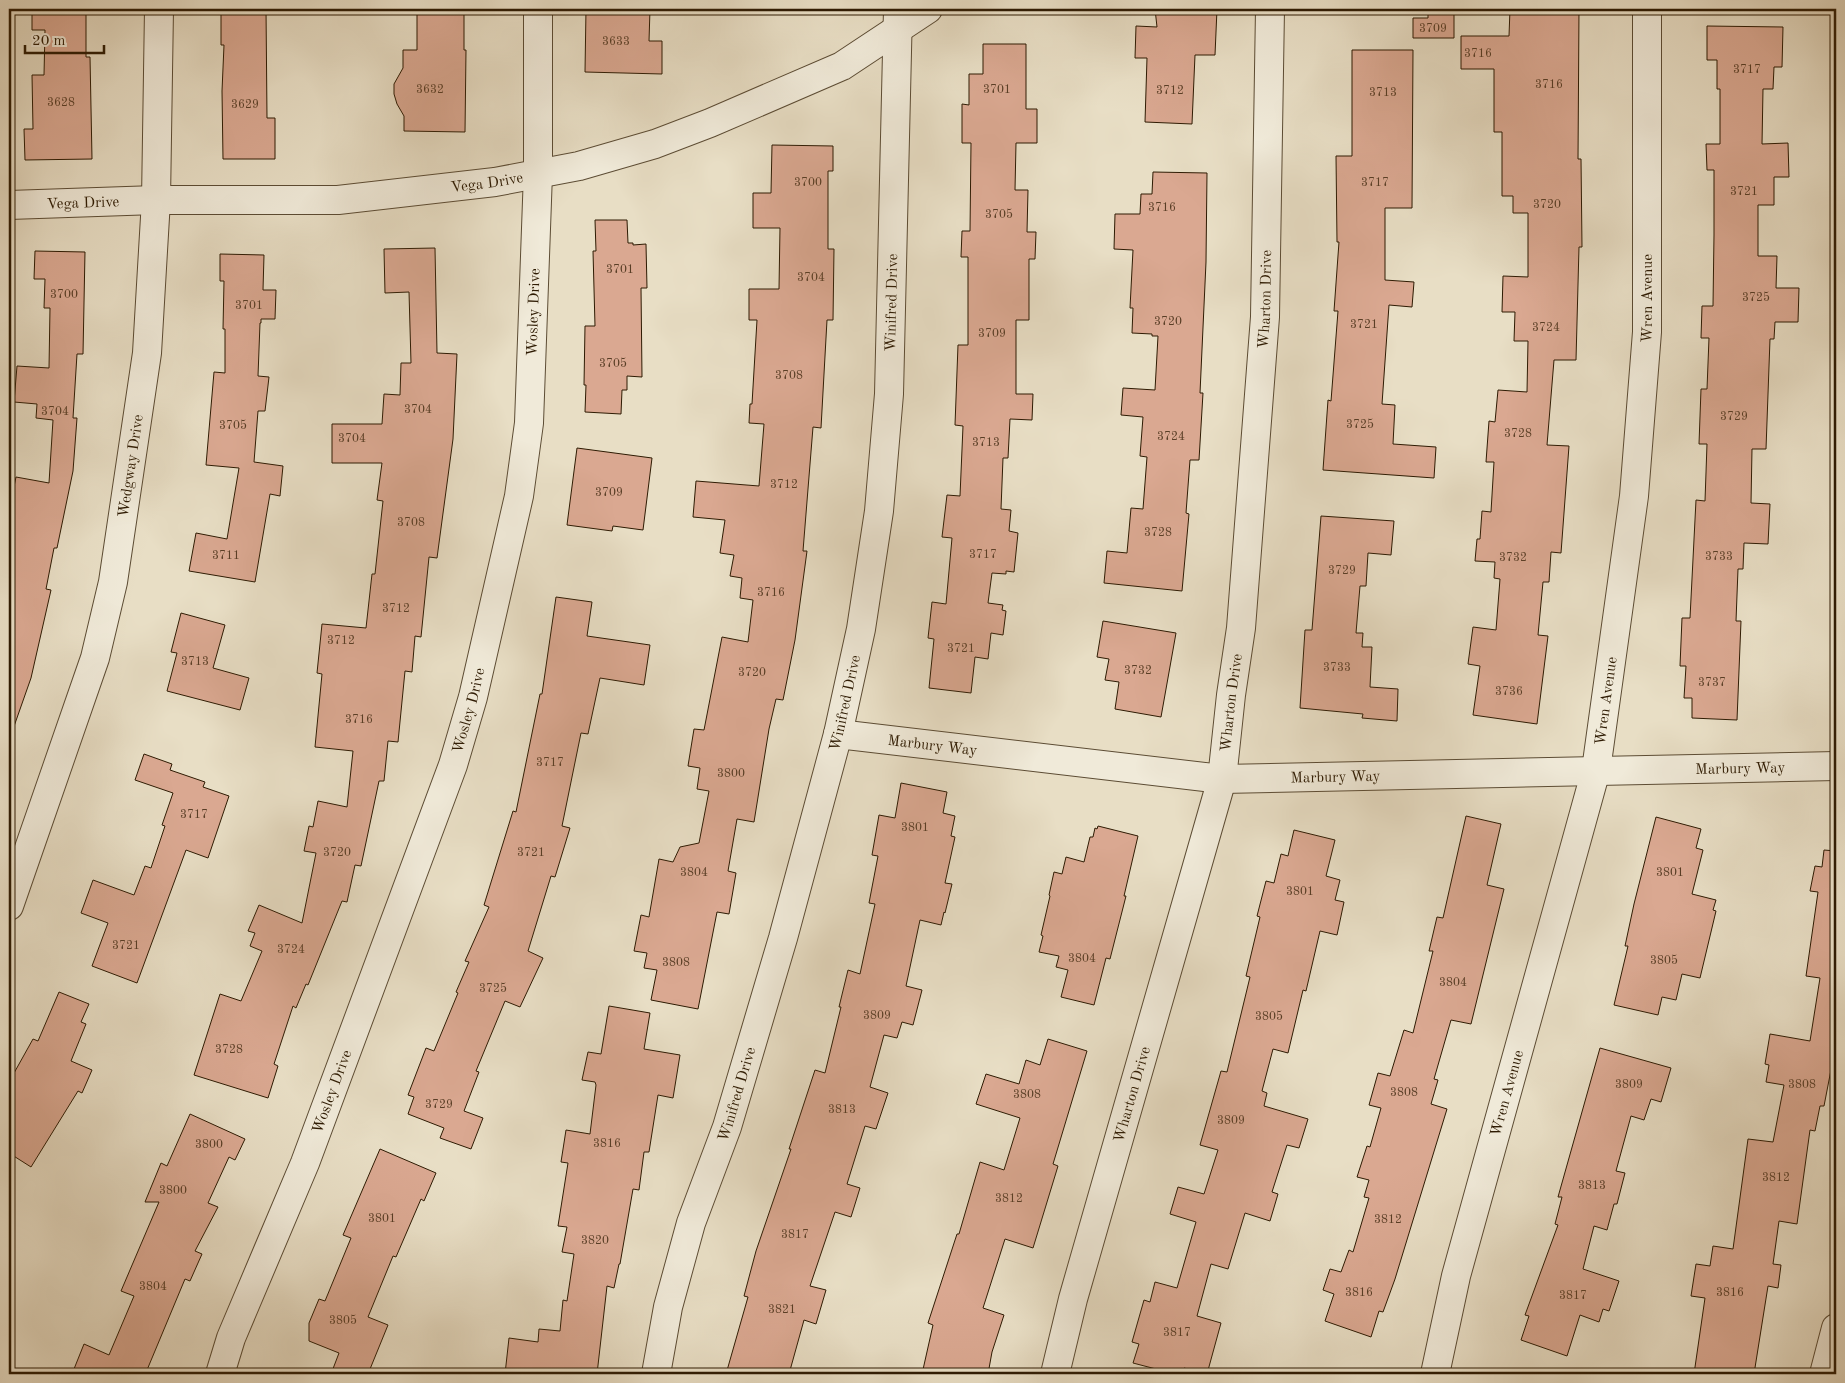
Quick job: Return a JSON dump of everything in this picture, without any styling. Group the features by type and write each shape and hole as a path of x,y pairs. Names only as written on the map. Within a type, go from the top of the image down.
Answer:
{"street":[{"name":"Wedgway Drive","path":"9,906 95,658 113,582 147,353 156,200 159,9"},
{"name":"Wosley Drive","path":"220,1374 231,1338 305,1163 447,784 473,697 519,496 529,423 538,173 538,9"},
{"name":"Vega Drive","path":"9,205 156,200 338,200 495,182 579,166 655,144 710,124 842,66 898,19 928,9"},
{"name":"Wharton Drive","path":"1055,1374 1073,1299 1222,779 1231,695 1241,628 1265,318 1270,9"},
{"name":"Wren Avenue","path":"1435,1374 1456,1276 1596,770 1634,496 1647,332 1647,9"},
{"name":"Winifred Drive","path":"656,1374 668,1307 691,1222 726,1127 783,938 838,734 861,629 880,511 889,394 898,19"},
{"name":"Marbury Way","path":"838,734 1222,779 1836,766"},
{"path":"1824,1374 1836,1328"}],"building":[{"path":"32,9 86,9 86,57 90,57 92,159 25,160 24,129 33,129 32,75 44,75 45,30 32,30"},
{"path":"221,9 266,9 267,118 275,118 275,159 223,159 222,91 224,45 221,45"},
{"path":"417,9 464,9 464,50 466,50 465,132 404,131 404,116 397,104 394,84 403,68 403,50 417,50"},
{"path":"586,9 650,9 649,41 662,41 662,74 585,72"},
{"path":"1155,9 1217,9 1215,55 1195,55 1192,124 1145,122 1147,58 1135,58 1136,26 1157,27"},
{"path":"1428,9 1454,9 1454,38 1413,38 1413,18 1428,18"},
{"path":"1510,9 1579,9 1578,159 1581,159 1582,247 1579,247 1576,360 1554,360 1547,445 1569,446 1561,553 1551,552 1549,582 1543,582 1538,635 1548,636 1537,724 1473,715 1480,666 1468,664 1473,627 1496,630 1500,579 1494,578 1495,562 1475,561 1477,539 1480,539 1482,511 1491,512 1494,462 1486,462 1489,421 1495,422 1498,390 1527,392 1528,341 1514,341 1515,312 1502,312 1503,276 1528,277 1528,213 1513,213 1513,196 1502,196 1502,132 1494,132 1494,69 1461,69 1461,36 1509,36"},
{"path":"1707,26 1783,27 1782,67 1774,67 1773,89 1763,89 1762,144 1788,143 1789,177 1774,177 1774,205 1758,205 1758,256 1777,256 1776,288 1799,288 1798,322 1775,322 1774,339 1770,339 1766,449 1752,449 1751,503 1770,504 1768,544 1744,543 1743,569 1738,569 1736,621 1741,621 1737,720 1692,718 1692,698 1684,698 1686,666 1680,666 1682,618 1690,618 1696,500 1705,501 1707,444 1699,444 1701,389 1707,389 1709,338 1701,338 1702,306 1713,306 1714,235 1714,170 1707,170 1706,144 1720,144 1720,89 1717,89 1717,60 1707,60"},
{"path":"983,44 1026,44 1026,109 1037,109 1037,143 1016,143 1015,190 1028,190 1027,232 1036,232 1035,259 1029,259 1029,320 1016,320 1016,394 1033,394 1032,420 1010,419 1008,458 1003,458 1001,509 1011,510 1009,531 1018,533 1014,572 1006,571 1006,574 992,573 988,603 1003,605 1002,610 1006,611 1003,635 991,633 988,659 975,657 971,693 929,688 934,639 928,638 932,602 946,604 952,538 942,537 947,495 960,496 963,426 955,425 958,345 968,345 968,257 961,257 962,231 970,231 971,143 962,143 962,104 969,105 969,74 983,74"},
{"path":"1352,50 1413,50 1412,208 1385,208 1385,280 1414,282 1412,307 1389,305 1382,404 1395,405 1393,444 1436,447 1434,478 1323,470 1328,400 1331,401 1338,311 1334,311 1339,242 1337,242 1336,156 1352,156"},
{"path":"772,145 833,146 833,171 828,171 828,249 834,249 833,320 827,320 821,428 813,427 803,551 807,551 795,640 783,700 776,699 769,729 754,822 737,819 728,871 736,873 729,914 717,912 698,1009 651,1000 657,970 644,968 647,953 634,951 641,915 649,917 659,859 673,862 680,847 699,843 709,791 697,789 700,768 688,766 694,729 704,730 722,637 748,642 753,600 740,598 742,578 730,576 734,555 720,553 725,520 693,517 696,481 759,486 764,424 749,423 750,404 752,404 757,320 749,320 749,289 779,289 780,228 753,228 753,193 771,193"},
{"path":"1153,172 1207,173 1206,262 1200,393 1203,393 1199,460 1190,460 1186,513 1189,514 1182,591 1104,583 1107,551 1127,553 1131,508 1143,509 1147,457 1140,456 1143,417 1121,415 1123,388 1155,390 1158,336 1132,333 1133,308 1130,308 1133,250 1114,249 1115,214 1140,214 1141,194 1152,194"},
{"path":"595,220 627,220 628,243 633,243 633,245 646,244 647,288 641,288 642,377 627,376 627,390 622,390 621,414 585,412 585,326 595,326 593,251 596,251"},
{"path":"435,248 437,353 457,354 453,439 437,558 429,557 421,637 415,636 412,672 405,671 398,742 388,741 384,781 379,781 361,866 355,865 347,902 342,901 308,985 306,984 296,1008 293,1006 274,1064 278,1066 268,1098 194,1075 220,994 241,1001 262,951 250,946 255,933 248,931 259,905 302,923 316,853 304,851 309,826 313,827 318,801 347,807 353,751 315,747 322,674 317,673 322,624 366,628 372,574 375,574 383,501 377,500 382,463 332,463 332,424 382,424 384,394 400,395 401,363 411,363 409,292 385,293 384,249"},
{"path":"35,251 85,252 83,354 77,354 73,418 77,418 73,471 57,548 54,548 46,589 51,590 31,678 12,732 9,732 9,500 11,501 16,477 49,483 53,420 36,418 37,404 14,402 17,366 49,368 50,308 44,308 45,279 34,279"},
{"path":"220,254 264,255 263,290 276,290 275,319 261,319 260,323 258,376 269,377 265,411 258,411 254,462 283,466 280,496 270,494 255,582 189,571 196,533 227,539 239,468 206,465 214,372 225,373 225,329 223,329 224,281 220,281"},
{"path":"577,448 652,458 643,530 613,526 612,531 567,525"},
{"path":"1321,516 1394,521 1391,555 1368,553 1366,586 1360,586 1356,633 1363,633 1362,647 1372,647 1370,687 1398,689 1397,721 1362,718 1363,714 1300,708 1305,630 1312,630"},
{"path":"556,597 592,602 587,636 650,645 644,685 600,678 588,734 581,733 562,826 570,828 555,877 551,876 528,951 543,958 520,1007 505,1001 476,1071 479,1072 464,1111 483,1118 471,1149 440,1138 444,1128 408,1114 414,1097 408,1095 426,1048 434,1051 469,962 465,961 489,907 484,905 513,811 516,812 540,694 542,694"},
{"path":"181,613 225,625 213,668 249,678 240,710 167,691 177,653 171,652"},
{"path":"1103,621 1176,633 1161,717 1115,709 1119,682 1105,680 1109,659 1097,657"},
{"path":"144,754 172,764 170,770 205,782 203,787 229,796 208,858 186,850 137,983 92,966 108,923 81,913 93,880 134,895 145,866 151,868 165,826 162,825 173,793 135,780"},
{"path":"901,783 947,792 943,813 955,816 951,836 955,837 945,883 952,884 945,913 941,925 920,920 906,986 922,990 913,1025 902,1022 897,1038 884,1035 870,1087 888,1093 876,1129 865,1126 847,1184 860,1188 851,1217 835,1212 810,1286 826,1290 816,1324 804,1320 789,1374 726,1374 748,1297 744,1296 756,1251 791,1149 789,1149 815,1070 825,1073 848,970 860,974 875,904 869,903 878,856 872,855 879,815 895,818"},
{"path":"1466,816 1501,824 1487,885 1504,889 1471,1024 1451,1020 1434,1079 1438,1080 1431,1104 1447,1109 1395,1279 1383,1312 1379,1311 1371,1337 1325,1321 1334,1294 1323,1290 1330,1269 1341,1272 1349,1250 1353,1252 1369,1198 1364,1197 1369,1180 1357,1177 1367,1146 1370,1147 1381,1108 1369,1105 1378,1073 1390,1076 1404,1030 1413,1033 1433,951 1429,951 1437,917 1443,918"},
{"path":"1656,817 1701,829 1696,848 1703,850 1692,894 1716,900 1713,910 1716,911 1700,978 1682,974 1676,1000 1662,997 1658,1015 1614,1005 1628,946 1625,946 1634,904"},
{"path":"1098,826 1138,836 1124,896 1126,896 1110,959 1106,958 1094,1005 1061,997 1068,970 1056,967 1059,956 1039,952 1054,872 1062,874 1066,857 1084,862 1090,837 1093,837 1095,828 1097,829"},
{"path":"1294,830 1335,840 1326,876 1340,880 1335,900 1344,902 1337,935 1320,931 1306,991 1303,990 1288,1053 1273,1049 1262,1091 1267,1093 1264,1106 1308,1119 1299,1148 1287,1145 1272,1192 1278,1194 1270,1221 1245,1213 1228,1269 1211,1264 1197,1316 1221,1323 1207,1374 1184,1368 1183,1374 1175,1374 1133,1363 1139,1344 1132,1342 1144,1300 1150,1302 1155,1282 1177,1288 1196,1222 1170,1214 1178,1187 1204,1194 1218,1150 1200,1145 1221,1071 1227,1072 1250,977 1246,976 1260,917 1257,916 1266,881 1274,883 1281,854 1288,856"},
{"path":"1824,850 1836,851 1836,1044 1824,1106 1820,1106 1815,1131 1810,1130 1797,1224 1779,1221 1773,1264 1781,1265 1778,1288 1768,1286 1754,1374 1694,1374 1705,1298 1691,1296 1696,1264 1710,1266 1713,1246 1733,1249 1748,1139 1773,1142 1784,1085 1766,1082 1769,1065 1765,1064 1770,1034 1810,1041 1820,978 1806,976 1818,892 1810,891 1815,866 1822,867"},
{"path":"59,992 89,1004 81,1022 86,1024 71,1061 92,1070 82,1093 78,1091 31,1167 9,1153 9,1082 33,1039 38,1041"},
{"path":"609,1006 650,1013 644,1049 680,1055 673,1098 658,1095 649,1152 644,1152 639,1190 633,1189 614,1288 607,1286 597,1374 505,1374 509,1338 538,1342 539,1329 560,1331 563,1300 567,1301 574,1254 562,1252 567,1227 558,1226 568,1163 561,1162 566,1130 590,1134 596,1085 595,1082 582,1080 588,1052 601,1054"},
{"path":"1048,1039 1087,1051 1053,1164 1058,1166 1033,1248 1005,1239 983,1308 1004,1315 992,1352 988,1374 922,1374 933,1325 928,1323 957,1234 959,1234 980,1162 1004,1170 1020,1118 976,1104 986,1074 1019,1084 1026,1060 1040,1065"},
{"path":"1600,1048 1671,1068 1661,1102 1651,1099 1644,1120 1631,1116 1616,1171 1625,1173 1617,1204 1614,1204 1607,1230 1594,1226 1583,1269 1619,1281 1609,1311 1603,1309 1599,1322 1580,1315 1567,1356 1521,1340 1529,1316 1525,1315 1558,1225 1555,1224 1562,1197 1558,1197"},
{"path":"190,1114 245,1139 235,1160 229,1157 208,1203 218,1207 195,1251 202,1254 190,1281 185,1279 147,1370 155,1374 72,1374 84,1344 109,1355 134,1296 121,1291 159,1202 145,1202 161,1163 167,1166"},
{"path":"380,1149 436,1173 424,1201 421,1199 396,1257 393,1256 368,1317 388,1325 368,1374 331,1374 339,1353 309,1341 309,1323 319,1299 325,1301 351,1238 343,1235"}]}
